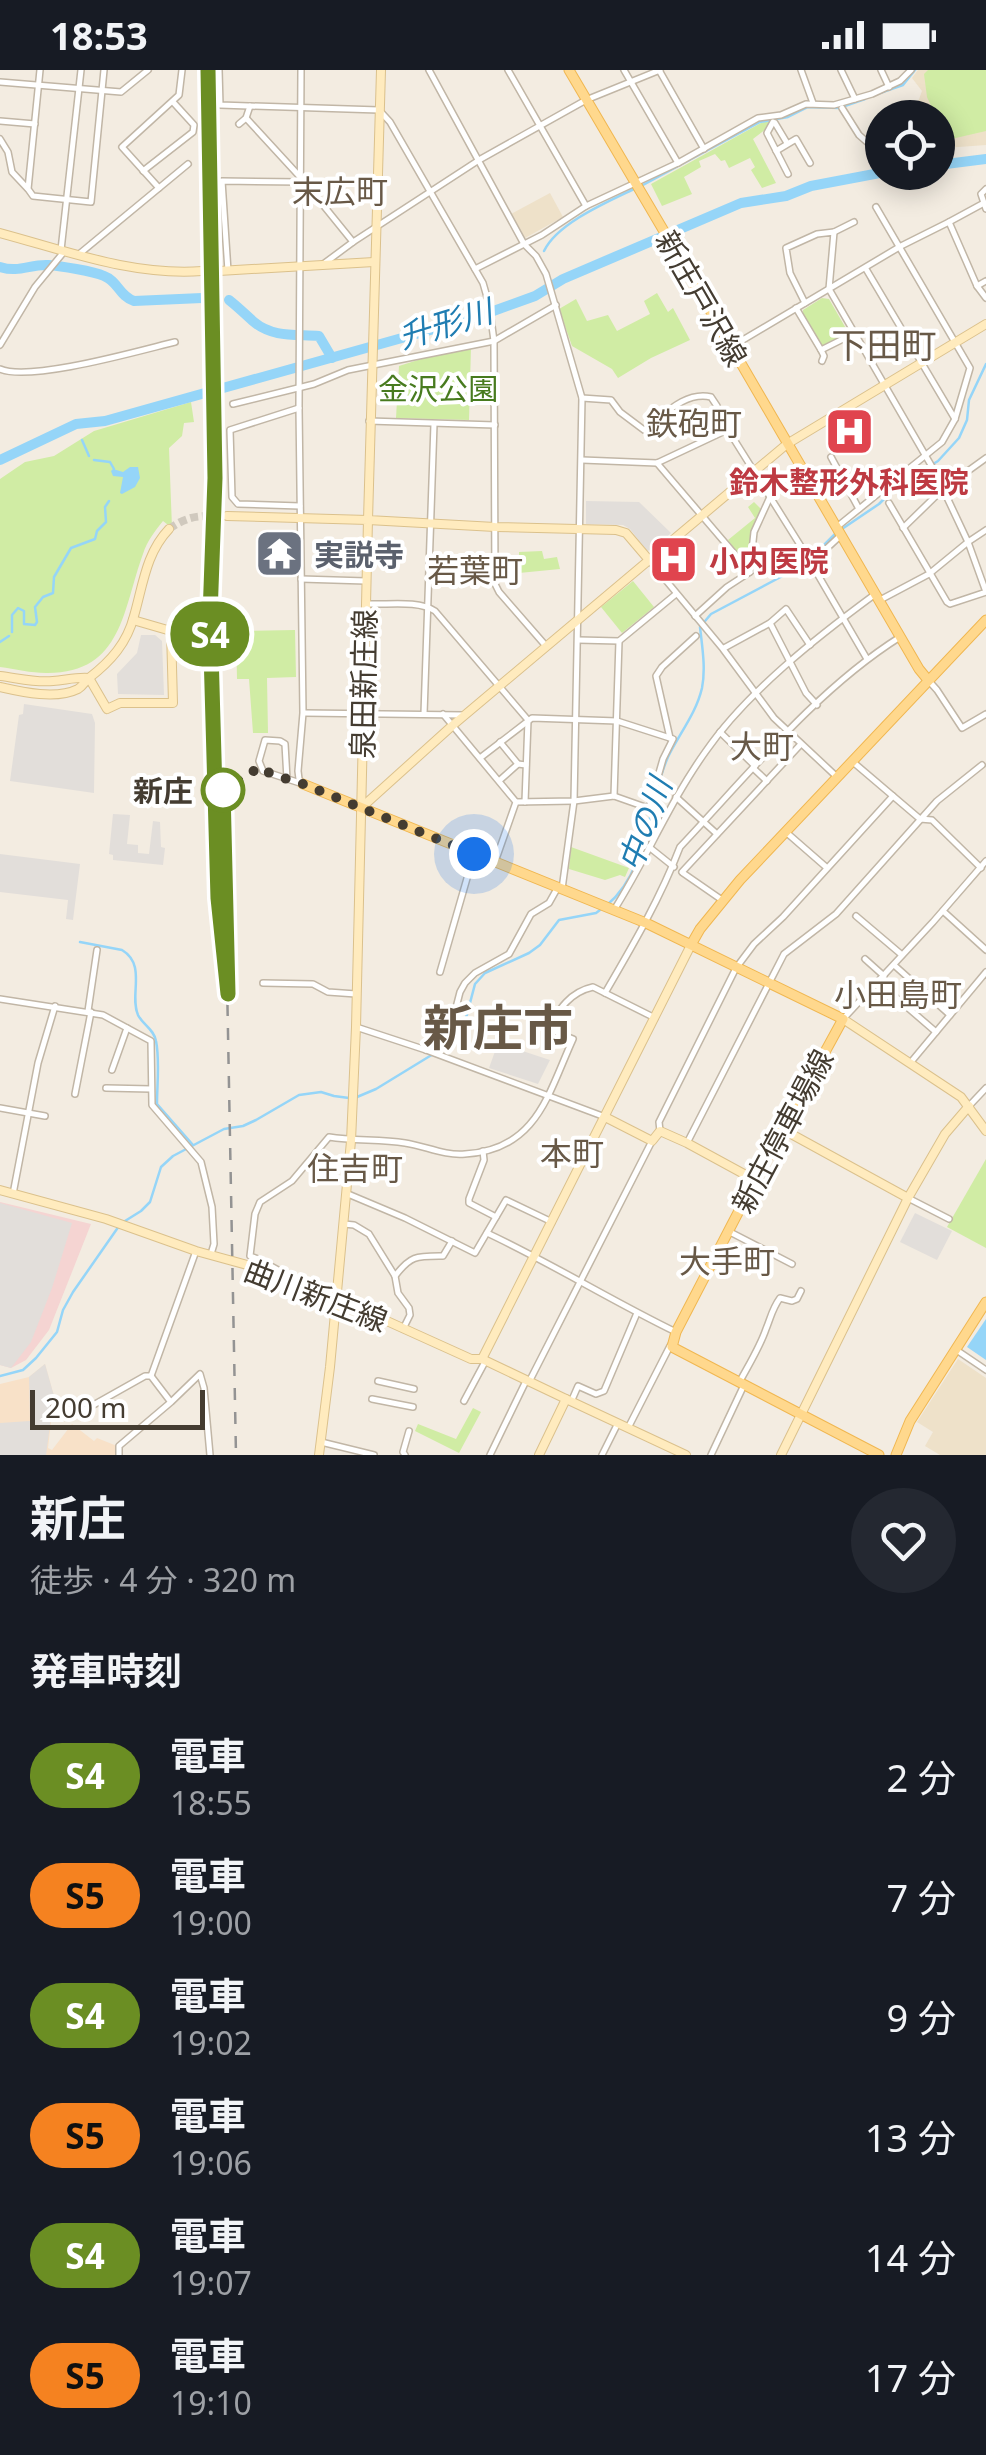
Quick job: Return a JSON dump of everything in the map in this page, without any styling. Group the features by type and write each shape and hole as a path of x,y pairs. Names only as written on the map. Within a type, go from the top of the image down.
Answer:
{"main road":[{"name":"新庄戸沢線","path":"569,70 928,680"},
{"path":"692,944 722,900 986,620"},
{"name":"新庄停車場線","path":"303,784 646,923 843,1019 754,1180 675,1337"},
{"path":"896,1455 910,1421 986,1302"},
{"path":"675,1337 675,1351 879,1455"}],"street":[{"path":"28,190 40,70"},
{"path":"0,345 63,250 81,70"},
{"path":"0,139 8,152 12,172 33,196 91,202 104,70"},
{"path":"0,82 121,92 148,70"},
{"path":"158,188 122,147 173,102 181,90 182,70"},
{"path":"219,70 220,105 379,110 390,122 483,283 494,339 495,584 546,646"},
{"path":"301,70 299,408 303,713 298,771 303,784"},
{"name":"泉田新庄線","path":"319,1455 347,1194 353,1098 381,70"},
{"path":"427,1050 450,1030 465,982 509,954 531,914 549,903 560,888 574,801 582,460 582,398 546,274 524,244 429,70"},
{"path":"508,70 586,206"},
{"path":"624,70 678,163"},
{"path":"320,267 479,160 586,100 660,70 704,149"},
{"path":"801,70 814,103"},
{"path":"842,70 854,99"},
{"path":"881,70 890,87"},
{"path":"474,269 586,206 637,187 758,118 772,119 796,106 834,105 854,99 890,87 908,71"},
{"path":"143,171 193,132 194,125 173,102"},
{"path":"239,124 250,106"},
{"path":"842,108 865,141"},
{"path":"246,118 353,242"},
{"path":"772,119 788,143"},
{"path":"772,119 767,133 788,174"},
{"path":"0,121 35,124"},
{"path":"776,151 796,139 810,162"},
{"path":"78,255 188,164"},
{"path":"301,180 222,181 223,271 374,262"},
{"path":"731,347 901,246 985,206 981,194 986,189"},
{"path":"866,659 810,563 859,509 942,442 954,419 970,368 876,206"},
{"path":"806,303 790,273 786,248 854,222"},
{"path":"949,222 986,298"},
{"path":"834,232 830,289 935,472 986,592 947,602 888,503"},
{"path":"0,233 139,270 202,271"},
{"path":"866,269 954,419"},
{"path":"977,286 986,281"},
{"path":"233,404 348,370 494,339 556,304"},
{"path":"796,308 821,350 822,361"},
{"path":"361,808 578,618 787,444 986,324"},
{"path":"821,350 855,333"},
{"path":"0,370 11,374 52,370 174,342"},
{"path":"582,398 610,400 644,430 686,398 711,396 725,430 807,556"},
{"path":"299,408 230,430 235,502 300,506"},
{"path":"369,421 495,424"},
{"path":"424,714 434,424"},
{"path":"582,460 657,463 725,430"},
{"path":"830,457 859,509"},
{"path":"903,528 943,489 986,458"},
{"path":"657,463 750,572"},
{"path":"750,572 754,532 770,497"},
{"path":"227,516 626,533 788,732 838,778"},
{"path":"0,688 56,694 78,688 107,665 133,620 155,546 169,529"},
{"path":"608,908 631,884 666,814 720,732 756,694 844,618 878,597 929,574 986,530"},
{"path":"700,621 727,587 750,572"},
{"path":"301,579 366,580"},
{"path":"578,640 619,641 676,594"},
{"path":"365,604 428,607 442,618 528,720 525,802"},
{"path":"723,649 786,609 810,645"},
{"path":"89,678 108,709 120,703 173,702 171,631 133,620"},
{"path":"770,622 806,693 817,704"},
{"path":"652,809 663,759 673,739 656,676 696,636"},
{"path":"605,993 646,923 680,847 817,704 866,659 900,637"},
{"path":"614,796 619,641"},
{"path":"0,676 40,681 89,678"},
{"path":"928,680 962,728 986,714"},
{"path":"303,713 466,714"},
{"path":"442,714 516,802"},
{"path":"480,758 532,718 617,721 670,738"},
{"path":"720,732 767,781"},
{"path":"288,780 285,744 265,740 260,752 263,771 288,780 303,784"},
{"path":"500,742 518,764 526,765"},
{"path":"682,872 801,744"},
{"path":"853,762 920,819 932,820 981,868"},
{"path":"500,780 518,764"},
{"path":"687,1143 784,954 836,914 937,800 982,765"},
{"path":"516,802 614,796 666,814"},
{"path":"490,1455 660,1131 659,1122 736,968 893,796"},
{"path":"676,798 716,834"},
{"path":"495,862 516,802"},
{"path":"786,832 826,867"},
{"path":"649,847 722,900"},
{"path":"440,972 474,854"},
{"path":"986,860 843,1019 961,1098 986,1131"},
{"path":"943,911 986,950"},
{"path":"856,916 902,955"},
{"path":"464,1401 692,944"},
{"path":"75,1094 97,950"},
{"path":"865,959 936,1032"},
{"path":"894,965 950,1014"},
{"path":"911,1063 986,972"},
{"path":"263,982 313,984 328,992 356,994"},
{"path":"313,1293 307,1285 250,1256 254,1214 260,1202 292,1181 329,1136 351,1141 397,1142 464,1155 517,1139 536,1119 572,1039 548,1029 559,1008 589,986 655,1018"},
{"path":"0,998 103,1014 151,1041 152,1105 202,1162 212,1207 211,1256"},
{"path":"14,1194 38,1063 55,1006"},
{"path":"356,1027 548,1094 652,1140"},
{"path":"112,1070 127,1028"},
{"path":"106,1088 150,1090"},
{"path":"780,1455 908,1198 945,1134 986,1088"},
{"path":"0,1108 45,1116"},
{"path":"782,1129 949,1219"},
{"path":"660,1131 754,1180"},
{"path":"483,1151 484,1160 468,1199 496,1218"},
{"name":"曲川新庄線","path":"0,1190 125,1225 336,1298 470,1359 484,1360 686,1455"},
{"path":"347,1194 475,1252 506,1200 552,1222"},
{"path":"344,1224 369,1234 395,1276 398,1293 410,1308 403,1328"},
{"path":"728,1231 792,1264"},
{"path":"487,1233 535,1256 675,1337 628,1428"},
{"path":"395,1276 417,1256 443,1256 452,1241"},
{"path":"151,1376 196,1251"},
{"path":"710,1455 769,1315 780,1298 792,1301 801,1291"},
{"path":"539,1455 578,1386 596,1394 604,1391 636,1313"},
{"path":"955,1349 986,1370"},
{"path":"119,1455 119,1446 200,1374 210,1455"},
{"path":"151,1376 171,1402"},
{"path":"54,1406 81,1412 151,1376"},
{"path":"378,1381 414,1389"},
{"path":"372,1399 413,1407"},
{"path":"602,1455 618,1423"},
{"path":"405,1455 402,1452 409,1431"},
{"path":"320,1442 374,1455"}],"shaded area":[{"path":"918,70 986,70 986,145 955,147 955,100 919,100 922,91 912,78"},
{"path":"550,193 563,217 525,238 511,214"},
{"path":"586,501 639,502 671,533 647,551 623,525 586,524"},
{"path":"141,635 155,635 162,641 164,695 118,694 117,674 137,653"},
{"path":"24,704 92,714 94,793 10,781"},
{"path":"113,814 130,815 127,844 138,845 138,853 149,854 153,821 160,822 161,847 165,848 163,865 113,860 109,854"},
{"path":"0,854 80,864 73,920 66,919 68,900 0,892"},
{"path":"498,1043 550,1060 538,1084 489,1068"},
{"path":"0,1202 91,1224 49,1330 26,1360 11,1368 0,1365"},
{"path":"0,1203 72,1223 31,1342 11,1368 0,1365"},
{"path":"915,1213 952,1231 937,1260 900,1242"},
{"path":"958,1359 986,1378 986,1455 940,1455 925,1446 933,1432 917,1422"},
{"path":"45,1364 54,1396 48,1448 52,1450 72,1424 94,1441 97,1438 117,1446 117,1455 0,1455 0,1384 29,1377"},
{"path":"45,1364 54,1396 46,1455 0,1455 0,1423 30,1421 29,1377"}],"green space":[{"path":"928,70 986,70 986,131 955,138 955,100 928,100 924,74"},
{"path":"770,121 770,126 753,139 776,183 762,188 751,170 755,167 750,158 729,168 715,154 699,161 701,167 684,177 692,194 662,206 651,184"},
{"path":"657,293 668,312 673,308 690,340 618,378 612,369 572,346 559,309 576,299 587,321 608,315 617,331 650,314 644,301"},
{"path":"822,298 829,299 848,332 821,347 803,310"},
{"name":"金沢公園","path":"462,346 471,347 469,420 396,418 399,366"},
{"path":"191,402 194,422 184,423 182,436 169,448 172,528 163,521 149,540 124,616 105,650 91,662 71,670 40,673 0,667 0,479 25,462 54,456 94,431"},
{"path":"754,502 762,510 747,566 728,540 755,518 748,507"},
{"path":"542,551 544,559 557,557 560,569 519,573 519,552"},
{"path":"633,581 654,607 622,633 601,607"},
{"path":"295,630 296,677 267,678 268,733 253,733 249,679 237,679 236,631"},
{"path":"571,847 629,868 625,877 605,880 569,869"},
{"path":"986,1159 986,1248 947,1227"},
{"path":"473,1408 481,1412 459,1453 415,1431 418,1424 456,1439"}],"water":[{"path":"138,467 140,478 135,487 122,494 123,477 113,476 111,471 123,472"},
{"path":"986,1319 986,1360 967,1347"}],"waterway":[{"path":"877,94 903,85 915,70"},
{"path":"643,185 760,122 788,117 808,107 839,108 865,99"},
{"name":"升形川","path":"955,163 986,159"},
{"name":"升形川","path":"0,460 76,424 105,421 477,317 535,296 563,279 741,203 865,176"},
{"path":"544,251 572,222 636,188"},
{"path":"0,267 48,265 92,272 109,278 134,301 202,298"},
{"path":"229,300 269,331 319,336 332,358"},
{"name":"中の川","path":"842,529 896,487 938,461 959,438 967,420 969,400 986,364"},
{"path":"82,440 89,456"},
{"path":"94,460 110,462 114,469"},
{"path":"12,632 12,615 18,608 24,611 24,624 35,625 35,607 53,593 54,577 71,548 95,539 106,522 105,507 109,501"},
{"name":"中の川","path":"607,905 631,874 661,775 699,697 704,673 700,627 711,614 805,564 835,534"},
{"path":"0,642 9,636"},
{"name":"中の川","path":"357,1097 461,1037 475,984 485,973 529,953 559,920 600,910"},
{"path":"80,942 122,950 134,964 138,1015 156,1041 157,1104 193,1145"},
{"name":"中の川","path":"125,1221 150,1202 161,1167 173,1156 224,1129 256,1120 299,1095 321,1092 349,1098"},
{"name":"中の川","path":"0,1376 23,1370 57,1332 73,1292 119,1226"}],"tunnel":[{"path":"169,529 190,518 227,516"}],"railway":[{"path":"208,70 215,479 210,616 218,899 228,994"},
{"path":"227,980 236,1455"}],"train":[{"name":"S4","path":"208,70 215,478 210,616 218,898 228,994 223,790"}],"place":[{"name":"鈴木整形外科医院","path":"849,432"},
{"name":"実説寺","path":"279,554"},
{"name":"小内医院","path":"674,560"},
{"name":"新庄","path":"223,790"}],"district":[{"name":"末広町","path":"340,190"},
{"name":"下田町","path":"884,344"},
{"name":"鉄砲町","path":"694,422"},
{"name":"若葉町","path":"475,569"},
{"name":"大町","path":"762,745"},
{"name":"小田島町","path":"898,993"},
{"name":"新庄市","path":"498,1027"},
{"name":"本町","path":"572,1152"},
{"name":"住吉町","path":"355,1167"},
{"name":"大手町","path":"727,1260"}],"route":[{"path":"223,790 260,767 474,854"}]}
